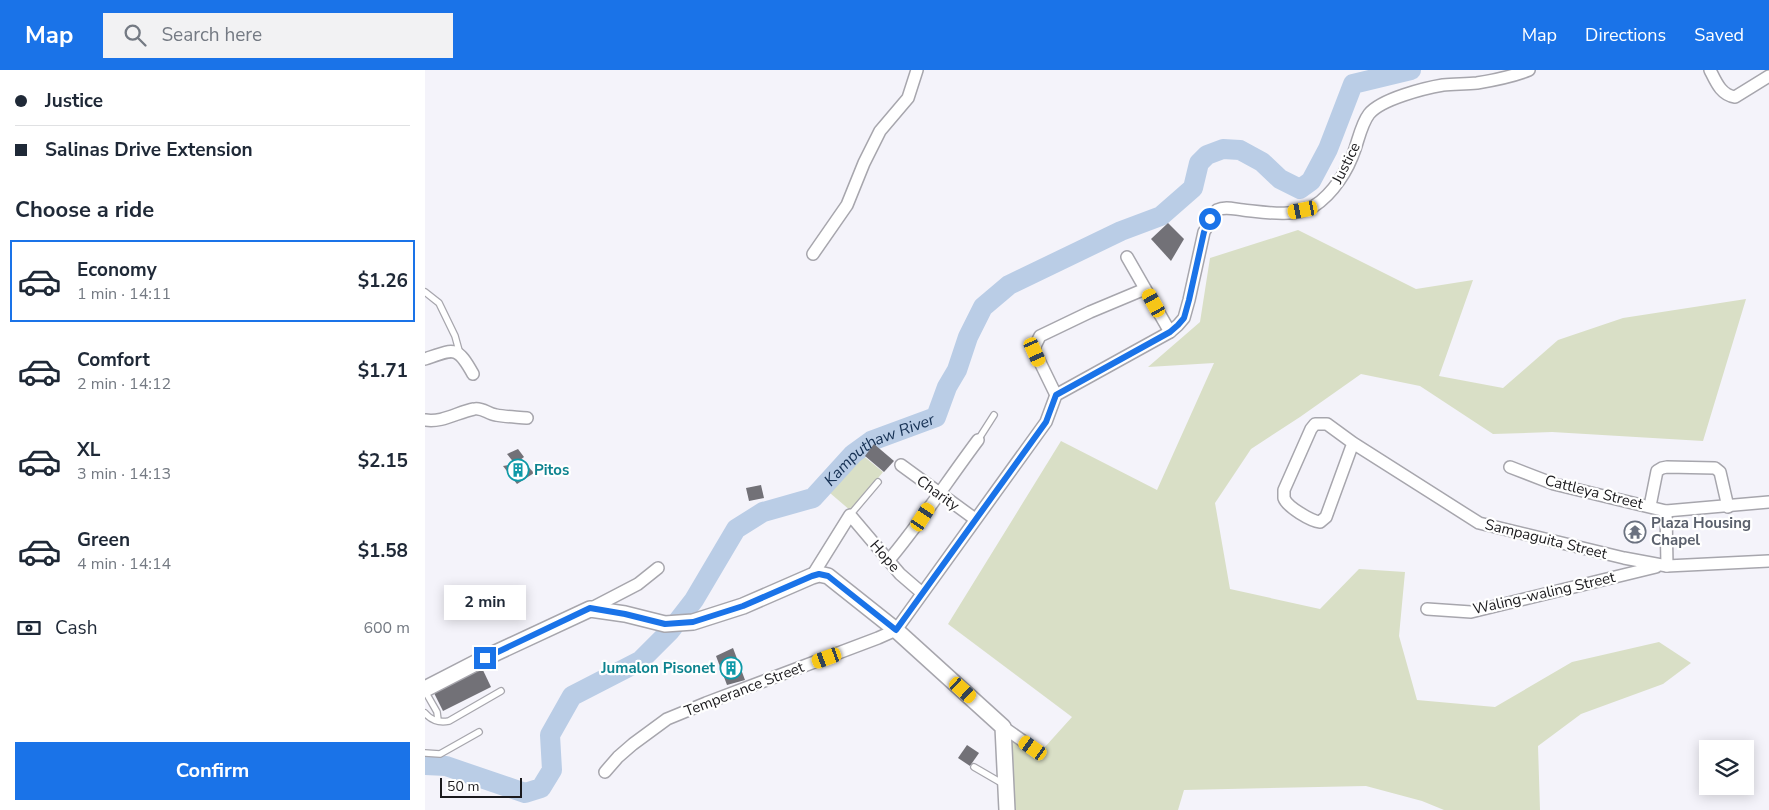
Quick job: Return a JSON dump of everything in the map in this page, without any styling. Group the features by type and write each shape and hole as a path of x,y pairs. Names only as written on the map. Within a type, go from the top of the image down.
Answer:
{"street":[{"path":"813,254 847,206 863,163 880,131 908,98 917,70"},
{"name":"Justice","path":"1056,395 1170,332 1178,325 1184,318 1204,232 1217,210 1225,208 1274,214 1313,207 1333,189 1352,159 1369,114 1378,106 1404,95 1442,86 1476,83 1514,76 1529,70"},
{"path":"1710,70 1719,88 1729,96 1735,97 1769,76"},
{"path":"1127,257 1170,332"},
{"path":"896,630 1046,422 1056,395 1035,352 1035,346 1040,336 1145,289"},
{"path":"425,359 453,351 460,354 473,374"},
{"path":"425,420 431,421 458,415 474,409 481,409 494,415 527,418"},
{"name":"Sampaguita Street","path":"1353,443 1326,517 1320,522 1313,521 1288,504 1284,498 1284,490 1311,429 1315,424 1327,424 1353,443 1479,523 1663,566 1769,561"},
{"path":"889,560 916,528 938,494 978,440"},
{"name":"Charity","path":"901,465 975,520"},
{"name":"Cattleya Street","path":"1510,467 1554,484 1667,511 1769,502"},
{"path":"1650,506 1657,471 1667,467 1715,468 1720,472 1728,507"},
{"path":"1663,566 1667,511"},
{"path":"812,576 850,515"},
{"name":"Hope","path":"850,515 900,574 923,593"},
{"name":"Waling-waling Street","path":"1427,610 1471,612 1663,566"},
{"path":"425,690 489,656 638,584 658,568"},
{"path":"590,608 665,624 693,622 743,606 812,576 819,574 828,576 896,630 1003,727 1033,748"},
{"name":"Temperance Street","path":"605,772 633,744 667,719 896,630"},
{"path":"1003,727 1007,810"}],"lane":[{"path":"425,292 439,303 455,336 460,354"},
{"path":"978,440 994,415"},
{"path":"850,515 878,482"},
{"path":"425,690 437,712 438,720"},
{"path":"425,713 430,720 449,721 501,691"},
{"path":"425,753 440,754 479,732"},
{"path":"974,767 1007,786"}],"green space":[{"path":"1298,230 1416,289 1473,280 1439,376 1503,388 1558,340 1623,318 1746,299 1703,441 1552,432 1493,434 1420,386 1361,374 1251,449 1215,503 1230,589 1320,609 1359,569 1405,572 1399,636 1417,700 1495,707 1572,662 1659,642 1691,663 1663,684 1581,714 1538,746 1540,810 1444,810 1422,801 1366,786 1184,790 1178,810 1015,810 1008,740 1019,742 1035,758 1072,717 948,624 1061,441 1157,490 1214,363 1148,367 1200,322 1210,258"},
{"path":"861,454 883,472 851,511 830,493"}],"building":[{"path":"1168,223 1184,239 1171,261 1151,239"},
{"path":"874,444 894,461 884,472 865,456"},
{"path":"518,449 524,457 515,464 507,454"},
{"name":"Pitos","path":"524,462 534,473 517,484 503,466"},
{"path":"761,485 764,498 749,501 746,488"},
{"name":"Jumalon Pisonet","path":"733,648 745,680 727,685 716,656"},
{"path":"481,666 491,687 443,711 433,691"},
{"path":"967,745 979,753 970,766 958,758"}],"waterway":[{"name":"Kamputhaw River","path":"425,765 446,766 525,793 541,788 552,770 550,735 572,696 640,661 670,631 694,600 736,529 763,512 813,498 853,454 871,441 936,417 947,387 957,370 968,337 983,307 1009,285 1121,231 1161,216 1193,188 1199,163 1207,155 1223,149 1240,150 1262,162 1280,179 1300,189 1311,181 1328,149 1353,84 1411,70"}],"place":[{"name":"Pitos","path":"518,470"},
{"name":"Plaza Housing Chapel","path":"1635,532"},
{"name":"Jumalon Pisonet","path":"731,668"}],"route":[{"path":"485,658 590,608 665,624 693,622 743,606 819,574 828,576 896,630 1046,422 1056,395 1170,332 1184,318 1204,232 1210,219"}]}
